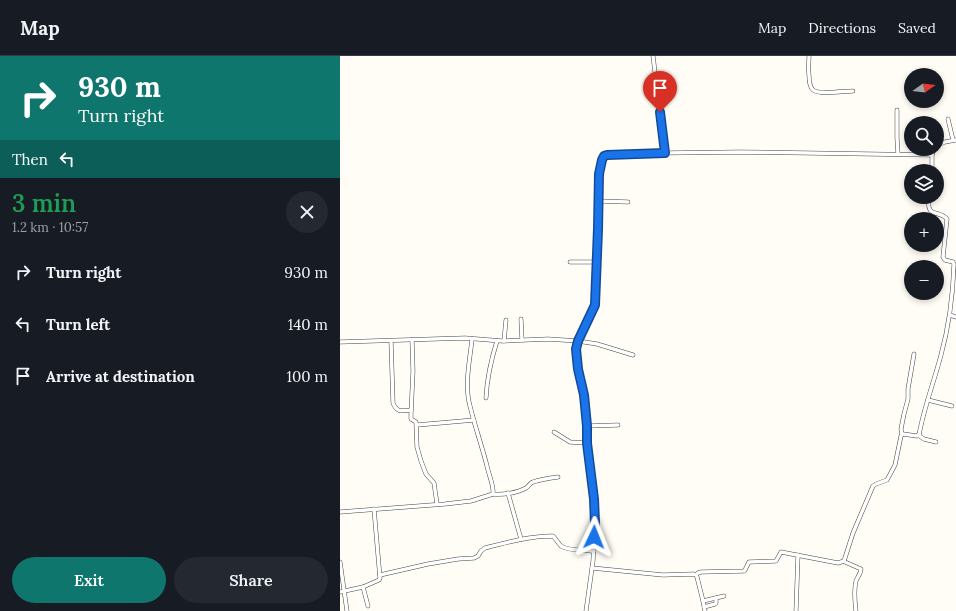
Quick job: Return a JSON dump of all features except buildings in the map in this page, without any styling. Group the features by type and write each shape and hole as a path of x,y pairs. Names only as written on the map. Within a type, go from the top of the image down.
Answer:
{"street":[{"path":"653,56 665,153"},
{"path":"809,56 809,74 813,90 821,93 853,91"},
{"path":"898,110 898,154"},
{"path":"944,142 955,140 948,119"},
{"path":"586,611 594,551 595,523 584,395 577,364 576,349 578,341 595,305 599,174 604,156 665,153 740,152 904,154"},
{"path":"598,201 628,202"},
{"path":"918,435 942,353 950,315 955,263 945,260 943,257 947,219 944,216 932,212 928,204"},
{"path":"570,262 596,262"},
{"path":"950,315 956,317"},
{"path":"504,341 506,320"},
{"path":"521,320 522,340"},
{"path":"340,342 472,339 504,341 548,339 597,344 633,355"},
{"path":"472,339 468,386 469,405 492,483 493,494"},
{"path":"412,340 413,371 411,419 416,422 417,425 417,447 426,474 434,483 437,504"},
{"path":"391,341 392,403 395,409 411,410"},
{"path":"486,398 489,369 497,341"},
{"path":"592,568 663,575 696,575 701,572 744,571 749,562 776,561 781,552 838,563 844,560 853,533 873,486 887,480 895,465 902,435 914,354"},
{"path":"928,400 952,406"},
{"path":"417,425 474,420"},
{"path":"587,426 618,425"},
{"path":"554,432 570,442 587,443"},
{"path":"902,435 918,435 924,439 936,442"},
{"path":"340,512 471,501 493,494 498,495 520,491 532,482 546,478 558,477"},
{"path":"508,493 521,539"},
{"path":"342,592 363,587 380,578 374,509"},
{"path":"380,575 428,564 474,558 478,556 485,548 521,539 553,536 560,545 569,549 594,551"},
{"path":"796,611 798,555"},
{"path":"844,560 845,562 861,568 861,573 856,582 856,611"},
{"path":"340,562 342,592 347,611"},
{"path":"696,575 705,609 715,604 716,598"},
{"path":"363,587 368,606"},
{"path":"703,601 724,596"}],"route":[{"path":"594,537 594,499 587,443 584,395 578,369 576,349 578,341 595,305 599,174 602,160 604,156 607,155 665,153 660,112"}]}
